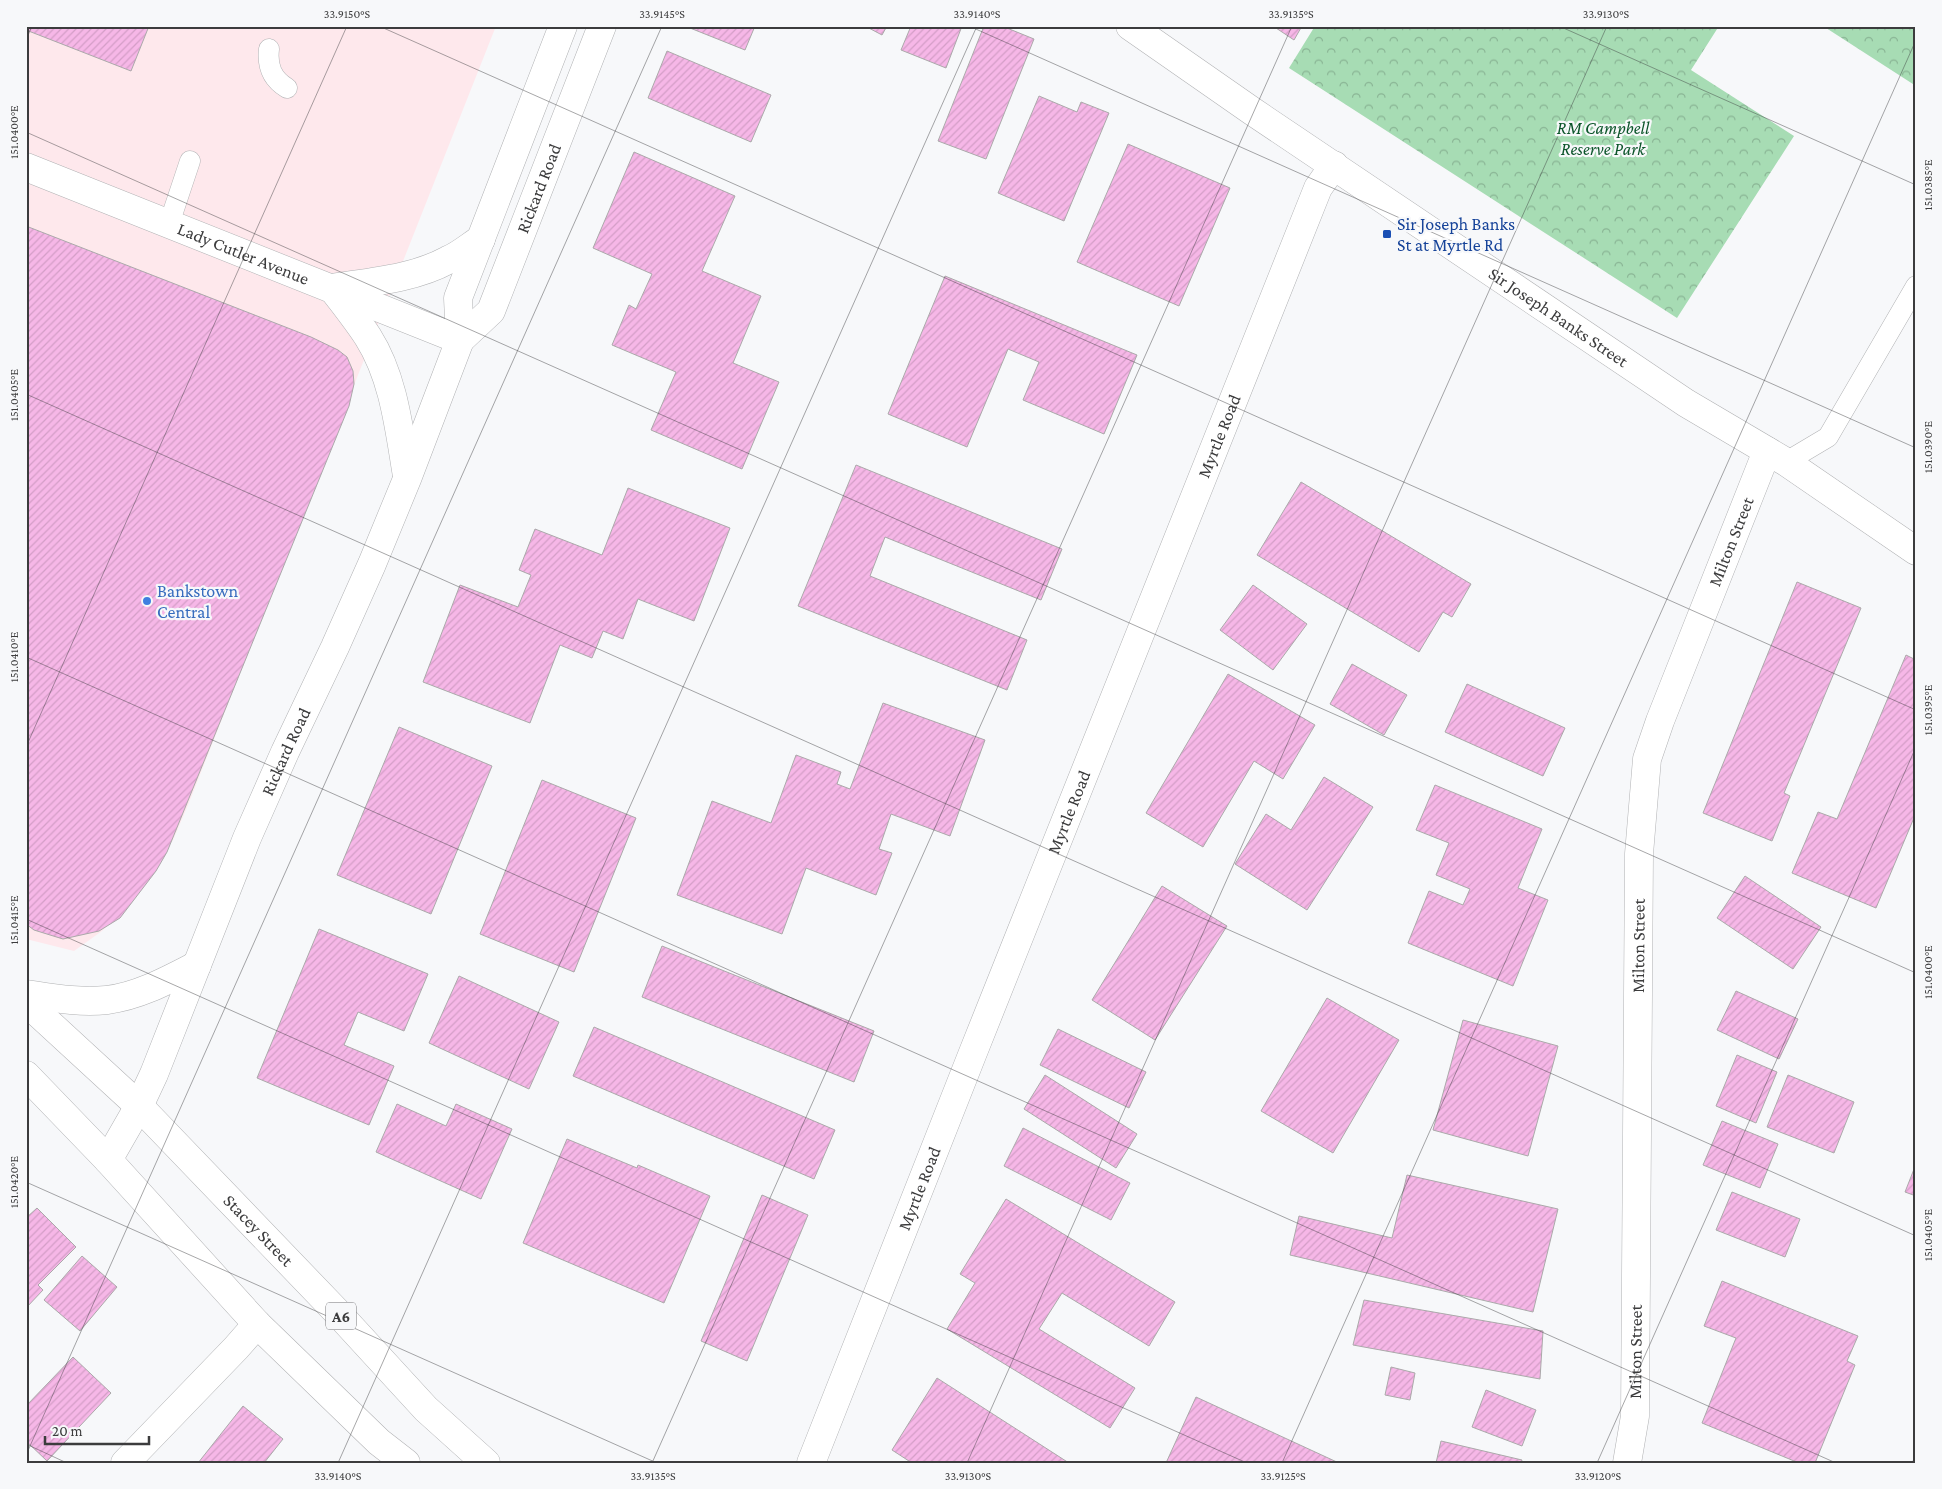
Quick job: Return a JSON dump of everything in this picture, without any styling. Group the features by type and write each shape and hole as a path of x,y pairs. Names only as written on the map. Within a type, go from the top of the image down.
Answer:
{"main road":[{"name":"Rickard Road","path":"108,1160 139,1106 154,1074 247,838 285,752 343,631 407,479 460,340 458,298 563,26"},
{"name":"Rickard Road","path":"460,340 491,311 602,26"},
{"name":"Sir Joseph Banks Street","path":"1130,26 1686,403 1776,456 1916,551"},
{"name":"Myrtle Road","path":"811,1463 968,1064 1318,188 1334,165"},
{"name":"Lady Cutler Avenue","path":"26,167 460,340"},
{"path":"407,479 396,409 384,369 369,338 332,288 393,278 420,271 448,260 481,239"},
{"name":"Milton Street","path":"1627,1463 1635,1416 1639,854 1647,759 1660,721 1776,456"},
{"path":"26,994 75,1001 107,1000 135,994 197,965"},
{"name":"Stacey Street","path":"26,1002 139,1106 336,1311 426,1409 486,1463"},
{"path":"26,1075 108,1160 257,1324 380,1442 406,1463"},
{"path":"125,1463 257,1324"}],"lane":[{"path":"268,49 267,60 271,71 278,82 287,88"},
{"path":"169,224 190,161"},
{"path":"1776,456 1828,437 1916,286"}],"shaded area":[{"name":"Bankstown Central","path":"26,26 496,26 173,840 125,909 102,931 74,951 26,939"}],"green space":[{"name":"RM Campbell Reserve Park","path":"1315,26 1719,26 1691,70 1794,136 1677,318 1289,68"},
{"path":"1823,26 1916,26 1916,86"}],"building":[{"path":"26,26 149,26 131,71 26,30"},
{"path":"685,26 755,26 745,50"},
{"path":"865,26 887,26 882,35"},
{"path":"911,26 962,26 946,68 901,50"},
{"path":"984,26 1002,26 1034,39 986,159 938,141"},
{"path":"1273,26 1302,26 1294,40"},
{"path":"667,51 771,95 751,142 648,98"},
{"path":"1039,96 1077,112 1081,102 1109,113 1064,221 998,193"},
{"path":"1128,144 1230,188 1179,306 1077,262"},
{"path":"634,152 735,196 702,271 761,296 733,363 779,382 742,469 651,430 676,372 612,345 629,305 636,309 652,274 593,248"},
{"path":"26,226 311,337 338,350 347,357 353,371 354,384 349,406 167,852 156,871 120,918 99,931 63,939 34,930 26,924"},
{"path":"945,276 1137,355 1104,434 1023,400 1039,362 1008,349 967,447 888,414"},
{"path":"856,465 1062,549 1041,600 885,537 870,576 1027,640 1007,690 798,606"},
{"path":"1301,482 1471,584 1452,617 1443,612 1419,652 1257,555"},
{"path":"628,488 730,528 694,621 638,599 623,639 603,631 592,658 560,645 530,723 423,682 460,585 518,607 531,575 519,570 535,529 602,555"},
{"path":"1797,582 1861,608 1784,793 1790,796 1772,841 1703,813"},
{"path":"1253,585 1307,624 1273,670 1220,630"},
{"path":"1906,655 1916,660 1916,813 1876,908 1792,873 1818,812 1837,819"},
{"path":"1352,664 1407,695 1384,735 1330,704"},
{"path":"1228,674 1315,725 1283,779 1254,761 1203,847 1146,813"},
{"path":"1467,684 1565,728 1543,776 1445,732"},
{"path":"883,703 985,740 950,836 891,814 879,849 892,853 876,895 806,868 782,934 677,895 712,801 771,823 796,755 841,772 837,784 850,789"},
{"path":"399,727 492,766 431,914 337,875"},
{"path":"1324,777 1373,807 1307,910 1235,864 1266,814 1291,830"},
{"path":"542,780 636,818 574,972 480,934"},
{"path":"1435,785 1542,829 1518,888 1548,900 1513,986 1408,943 1429,891 1463,905 1470,889 1436,875 1449,843 1416,830"},
{"path":"1745,876 1821,927 1793,969 1717,918"},
{"path":"1162,886 1227,926 1155,1040 1092,1000"},
{"path":"319,929 428,974 404,1031 358,1012 344,1045 394,1066 369,1125 257,1078"},
{"path":"662,946 874,1031 854,1082 642,997"},
{"path":"459,976 559,1022 529,1089 429,1043"},
{"path":"1736,991 1798,1019 1779,1059 1717,1030"},
{"path":"1327,998 1399,1040 1333,1153 1261,1111"},
{"path":"1463,1020 1558,1046 1528,1156 1433,1130"},
{"path":"594,1027 835,1130 814,1179 573,1076"},
{"path":"1058,1029 1146,1072 1129,1108 1040,1065"},
{"path":"1737,1055 1777,1072 1756,1123 1716,1106"},
{"path":"1045,1075 1137,1134 1116,1168 1024,1109"},
{"path":"1788,1075 1854,1102 1834,1153 1767,1127"},
{"path":"397,1104 446,1126 456,1104 512,1129 481,1199 376,1152"},
{"path":"1722,1121 1778,1144 1760,1188 1703,1165"},
{"path":"1023,1128 1130,1183 1111,1220 1004,1166"},
{"path":"567,1139 637,1168 638,1165 710,1196 664,1303 523,1243"},
{"path":"1916,1164 1916,1196 1905,1192"},
{"path":"1407,1175 1558,1209 1533,1312 1290,1255 1299,1216 1392,1238"},
{"path":"1732,1192 1800,1219 1785,1257 1716,1230"},
{"path":"762,1195 808,1215 747,1361 701,1341"},
{"path":"1006,1199 1175,1302 1149,1346 1062,1293 1039,1329 1135,1388 1110,1428 947,1329 975,1283 960,1274"},
{"path":"37,1208 76,1247 38,1285 43,1290 26,1308 26,1218"},
{"path":"82,1256 117,1287 80,1331 44,1300"},
{"path":"1722,1281 1858,1336 1847,1361 1855,1365 1815,1463 1799,1463 1702,1423 1736,1338 1704,1326"},
{"path":"1364,1300 1543,1331 1540,1379 1353,1345"},
{"path":"73,1357 111,1393 47,1461 26,1441 26,1406"},
{"path":"1391,1367 1415,1373 1410,1400 1385,1395"},
{"path":"937,1378 1069,1463 912,1463 892,1450"},
{"path":"1486,1390 1536,1410 1522,1446 1472,1427"},
{"path":"1196,1397 1339,1463 1166,1463"},
{"path":"243,1406 283,1439 264,1463 198,1463"},
{"path":"1441,1441 1522,1460 1521,1463 1436,1463"}],"place":[{"name":"Sir Joseph Banks St at Myrtle Rd","path":"1387,234"},
{"name":"Bankstown Central","path":"147,601"}]}
